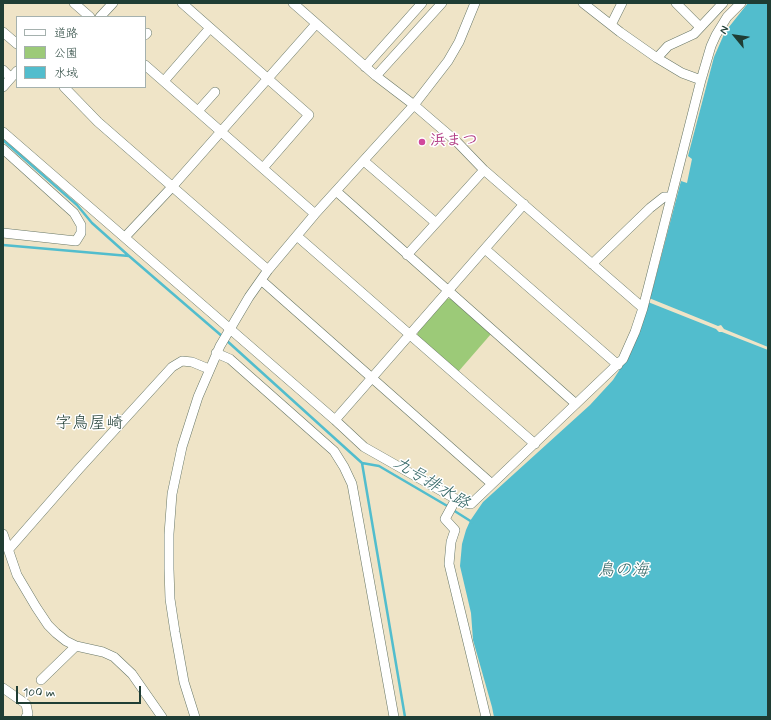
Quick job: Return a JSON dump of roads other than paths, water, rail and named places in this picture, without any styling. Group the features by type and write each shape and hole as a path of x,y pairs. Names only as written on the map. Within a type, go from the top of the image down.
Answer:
{"street":[{"path":"74,3 89,16"},
{"path":"101,16 113,3"},
{"path":"182,3 309,115 263,168"},
{"path":"293,3 365,67 414,105 457,142 484,170 643,308"},
{"path":"365,67 422,3"},
{"path":"376,76 442,3"},
{"path":"195,717 184,682 170,599 169,534 172,494 182,447 198,397 209,369 228,331 268,270 315,214 414,105 452,55 468,23 475,3"},
{"path":"583,3 657,58 682,73 701,80"},
{"path":"611,25 622,3"},
{"path":"676,3 700,27"},
{"path":"3,132 125,237 228,331 335,420 364,447 455,501 471,504 623,359 635,332 643,308 670,197 711,46 727,17 741,3"},
{"path":"657,58 668,46 694,34 721,4"},
{"path":"125,237 172,187 316,24"},
{"path":"164,81 210,28"},
{"path":"3,32 16,43"},
{"path":"146,66 315,214"},
{"path":"3,70 14,74 3,87"},
{"path":"65,88 98,122 268,270"},
{"path":"198,111 215,92"},
{"path":"3,149 74,213 81,225 81,233 76,241 3,233"},
{"path":"364,161 436,223"},
{"path":"407,254 484,170"},
{"path":"336,191 576,404"},
{"path":"592,264 650,208 664,197 670,197"},
{"path":"335,420 370,378 524,204"},
{"path":"297,236 535,444"},
{"path":"485,249 618,365"},
{"path":"261,280 370,378 492,484"},
{"path":"218,350 334,451 344,467 352,484 394,717"},
{"path":"9,549 79,469 172,367 182,361 192,362 209,369"},
{"path":"455,501 445,519 455,530 451,542 449,564 486,717"},
{"path":"3,534 17,575 36,607 56,633 66,641 76,646 103,652 114,657 132,674 161,717"},
{"path":"41,680 76,646"},
{"path":"3,688 26,704 28,714 26,717"}],"water":[{"name":"鳥の海","path":"748,3 768,3 768,717 494,717 473,640 471,613 460,566 462,544 466,530 470,521 483,502 590,405 613,380 631,352 641,328 654,284 681,181 687,183 692,159 688,156 714,57 725,32"}],"waterway":[{"path":"3,140 77,205 92,223 129,256"},
{"path":"3,245 129,256 223,337"},
{"path":"226,340 362,463 379,466 449,507"},
{"path":"362,463 405,717"},
{"name":"九号排水路","path":"453,510 472,522"}],"place":[{"name":"浜まつ","path":"422,142"}],"district":[{"name":"字鳥屋崎","path":"89,424"}]}
